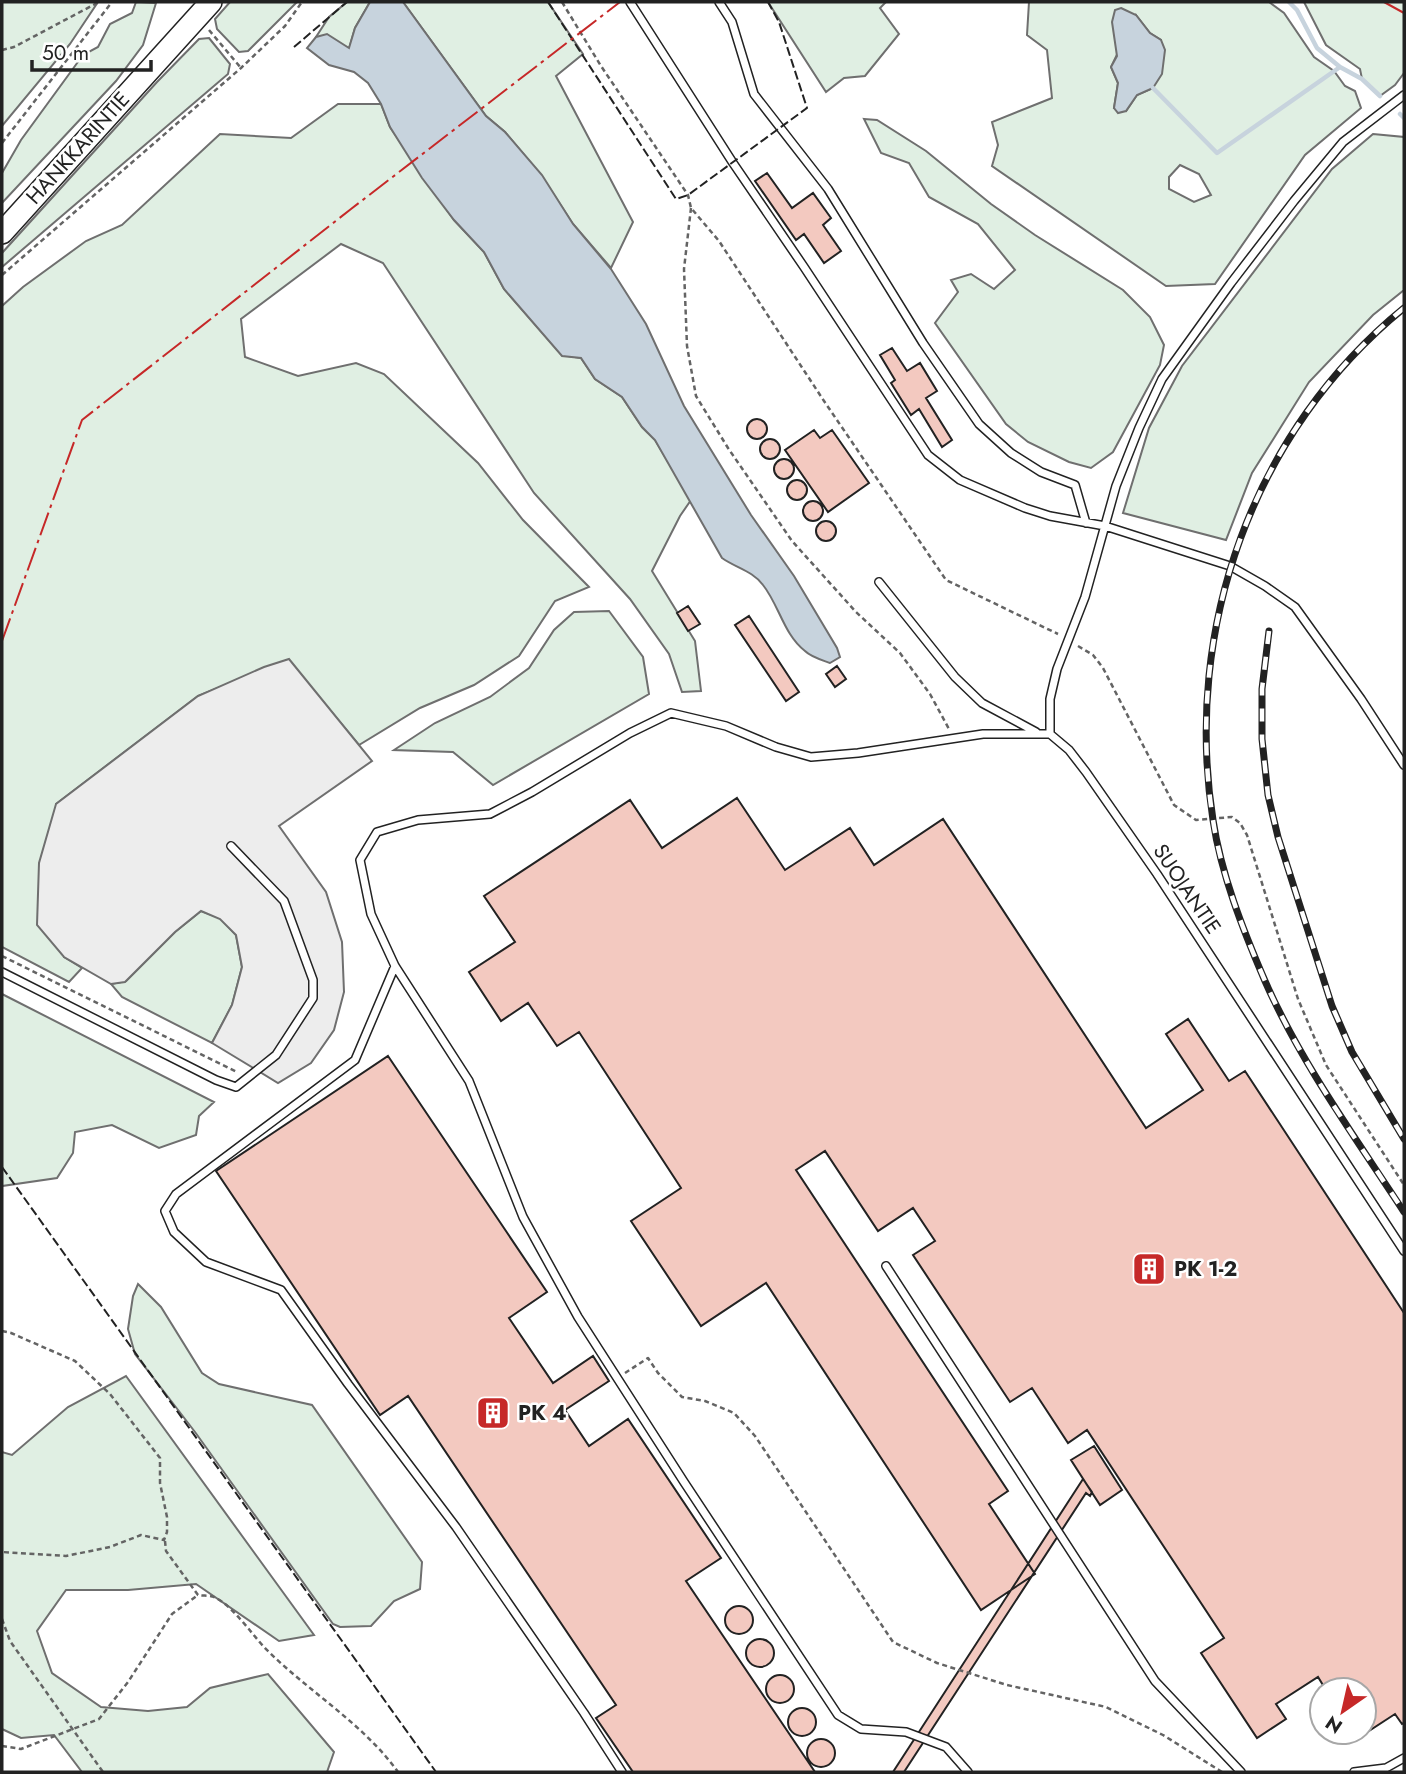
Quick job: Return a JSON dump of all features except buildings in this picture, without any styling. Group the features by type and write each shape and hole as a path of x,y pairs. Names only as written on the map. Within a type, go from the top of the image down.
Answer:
{"main road":[{"name":"HANKKARINTIE","path":"2,233 211,2"}],"lane":[{"path":"630,2 733,163 928,455 960,480 1025,508 1050,516 1105,526 1230,566 1265,586 1295,607 1404,765"},
{"path":"719,2 732,22 754,94 828,189 923,343 979,424 1021,460 1041,472 1075,485 1086,523"},
{"path":"968,1772 946,1747 906,1732 861,1729 838,1715 578,1317 523,1217 469,1081 395,965 370,914 360,860 377,832 418,820 490,814 630,733 671,713 726,726 776,747 811,757 858,753 983,734 1050,734 1050,699 1057,669 1085,597 1116,486 1162,379 1231,283 1343,142 1404,95"},
{"path":"879,582 955,677 982,703 1038,733"},
{"name":"SUOJANTIE","path":"1050,734 1069,750 1157,874 1404,1251"},
{"path":"2,972 216,1080 236,1087 276,1055 313,998 313,980 284,901 231,846"},
{"path":"395,965 355,1060 176,1195 165,1211 174,1232 205,1262 281,1290 456,1527 622,1772"},
{"path":"886,1266 1155,1681 1241,1772"},
{"path":"1354,1772 1386,1768 1404,1758"}],"path":[{"path":"2,50 14,47 99,2"},
{"path":"2,143 112,2"},
{"path":"2,275 241,68 285,26 302,2"},
{"path":"562,2 601,66 688,195"},
{"path":"208,29 241,68"},
{"path":"691,208 684,269 687,346 696,396 792,541 856,612 908,663 930,694 949,728 951,738"},
{"path":"2,956 249,1078"},
{"path":"2,1331 75,1361 110,1394 145,1437 160,1458 160,1483 167,1517 164,1540 166,1551 198,1595"},
{"path":"618,1378 648,1358 658,1373 682,1397 705,1401 734,1413 755,1436 893,1642 937,1663 1007,1685 1106,1707 1163,1735 1222,1772"},
{"path":"2,1552 66,1556 110,1547 141,1535 164,1540"},
{"path":"2,1746 21,1749 99,1719 134,1673 172,1614 198,1595 215,1597 244,1623 262,1645 381,1748 398,1772"},
{"path":"2,1619 10,1641 103,1772"}],"green space":[{"path":"2,2 98,2 70,44 2,126"},
{"path":"136,2 156,3 143,45 116,81 2,203 2,173 21,140 83,55 98,47 110,24 132,13"},
{"path":"230,2 297,2 248,51 239,52 217,29 215,19"},
{"path":"347,2 370,2 355,28 349,49 316,37 329,17"},
{"path":"403,2 548,2 583,54 556,76 633,222 611,268 573,224 541,175 505,132 486,116"},
{"path":"768,2 886,2 880,8 899,34 865,76 844,78 826,92"},
{"path":"1029,2 1269,2 1284,13 1314,57 1334,71 1345,86 1355,91 1361,108 1305,155 1215,284 1166,286 992,166 998,145 992,122 1052,98 1047,50 1027,35","holes":["1136,15 1150,33 1161,40 1153,88 1137,95 1126,111 1114,108 1118,83 1111,67","1180,165 1199,174 1211,195 1194,202 1169,189 1169,177"]},
{"path":"1304,2 1404,2 1404,73 1395,85 1380,96 1362,79 1360,69 1326,45"},
{"path":"209,38 230,64 228,74 2,267 2,253 157,82 199,39"},
{"path":"338,104 381,104 390,127 454,220 484,252 504,289 562,355 581,358 595,379 622,397 642,427 655,440 691,500 652,571 695,641 701,691 682,692 669,654 630,599 534,493 383,263 341,244 241,319 245,357 298,376 356,363 384,374 478,463 523,520 589,587 555,601 519,656 474,685 420,708 359,745 288,660 198,696 56,804 64,957 82,968 69,982 2,947 2,306 23,287 86,241 122,225 220,134 291,138"},
{"path":"864,119 877,120 926,151 991,204 1123,290 1150,317 1164,345 1160,365 1113,452 1091,468 1069,462 1028,442 1006,424 935,323 958,292 951,280 971,274 994,289 1015,270 978,224 929,197 909,163 881,153"},
{"path":"1373,134 1404,137 1404,290 1373,315 1309,382 1252,473 1226,540 1123,513 1149,428 1182,366 1332,169"},
{"path":"609,611 643,657 649,694 493,785 453,752 394,750 435,723 490,697 529,668 554,630 574,612"},
{"path":"201,911 220,918 236,935 242,967 232,1005 212,1043 122,997 111,984 126,981 175,932"},
{"path":"2,994 214,1102 199,1116 196,1135 159,1148 112,1125 75,1132 73,1153 57,1178 2,1186"},
{"path":"138,1284 161,1307 202,1373 219,1384 312,1405 422,1562 420,1589 394,1601 371,1626 340,1627 333,1624 195,1432 135,1354 128,1329 133,1296"},
{"path":"126,1376 314,1635 279,1641 196,1584 128,1590 66,1590 37,1631 52,1673 101,1707 148,1711 187,1707 210,1688 268,1674 334,1752 327,1772 82,1772 54,1735 21,1738 2,1729 2,1452 12,1455 68,1407"}],"shaded area":[{"path":"370,2 403,2 486,116 505,132 542,175 573,224 611,269 646,324 684,406 751,515 794,576 840,657 830,663 807,653 792,637 769,593 759,580 722,558 655,440 642,427 622,397 595,379 581,358 562,356 504,289 484,252 454,220 422,178 390,127 381,104 368,83 354,72 329,65 307,48 316,37 327,34 349,48 355,28"},
{"path":"1121,8 1136,15 1150,33 1161,40 1165,50 1162,74 1153,88 1137,95 1126,111 1118,113 1114,108 1118,83 1111,67 1117,56 1112,22 1115,10"},
{"path":"289,659 372,761 279,826 326,892 342,942 344,992 334,1030 311,1063 278,1083 212,1043 232,1005 242,967 236,935 220,919 201,911 175,932 125,982 111,984 64,957 37,925 39,863 56,804 198,696"}],"waterway":[{"path":"1289,2 1297,10 1317,48 1340,67 1362,79 1380,96"},
{"path":"1153,88 1217,153 1340,67"},
{"path":"1400,114 1404,118"}],"railway":[{"path":"1404,308 1351,357 1306,413 1269,473 1241,538 1220,606 1209,676 1206,748 1213,820 1221,861 1241,922 1265,981 1312,1070 1404,1212"},
{"path":"1269,631 1262,689 1262,739 1268,795 1278,837 1332,1006 1352,1052 1404,1139"}],"fence":[{"path":"294,47 347,2"},
{"path":"548,2 676,199 688,195 807,108 779,22 768,2"},
{"path":"2,1167 436,1772"}],"power":[{"path":"2,641 82,420 620,2"},
{"path":"1384,2 1404,13"}],"place":[{"name":"PK 1-2","path":"1149,1269"},
{"name":"PK 4","path":"493,1413"}]}
